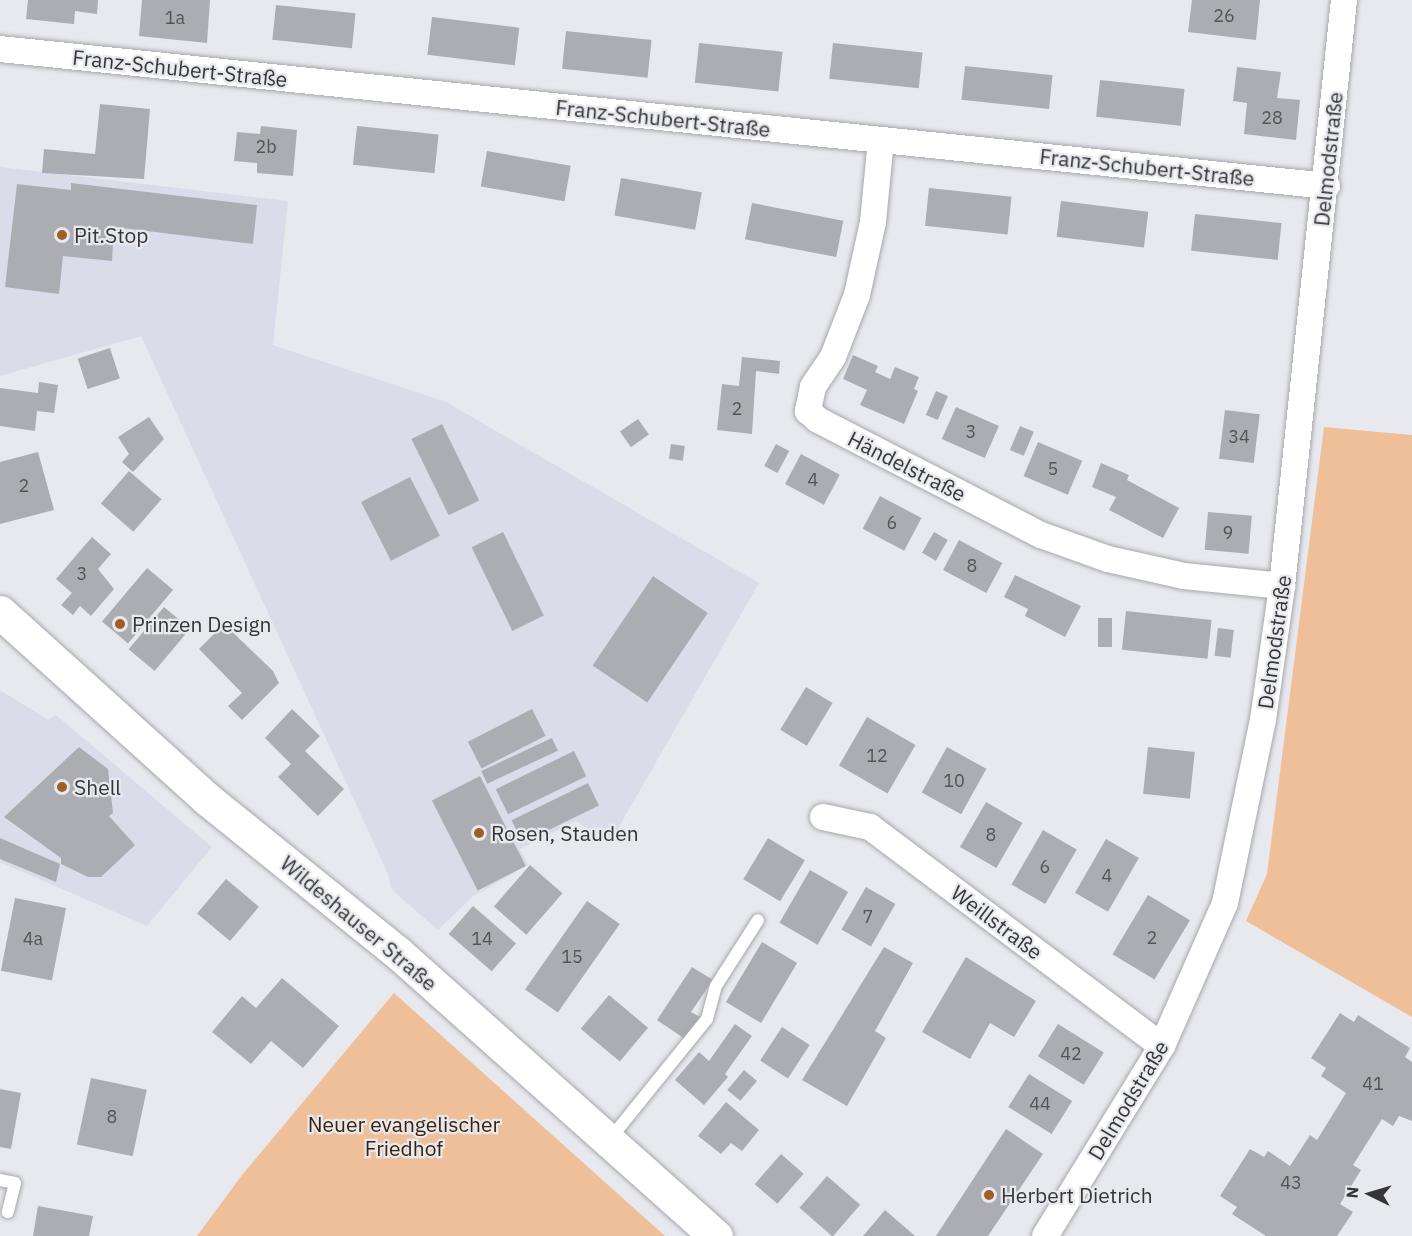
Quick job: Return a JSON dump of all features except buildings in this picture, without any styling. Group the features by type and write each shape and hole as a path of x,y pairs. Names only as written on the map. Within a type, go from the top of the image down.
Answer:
{"main road":[{"name":"Wildeshauser Straße","path":"0,612 207,799 398,954 716,1236"}],"street":[{"name":"Delmodstraße","path":"1045,1236 1162,1046 1225,903 1263,720 1282,586 1327,186 1344,0"},
{"name":"Franz-Schubert-Straße","path":"0,49 1327,186"},
{"name":"Händelstraße","path":"881,140 873,222 857,296 833,357 813,387 808,411 818,420 1041,534 1097,555 1184,576 1282,586"},
{"name":"Weillstraße","path":"824,817 870,827 1162,1046"}],"lane":[{"path":"610,1140 643,1104 707,1019 716,986 758,920"},
{"path":"0,1180 15,1183 8,1212"}],"shaded area":[{"path":"0,167 288,201 273,345 446,402 759,583 609,844 576,821 520,849 528,865 472,897 438,930 392,890 388,874 141,336 0,376"},
{"path":"0,690 48,720 56,715 212,847 147,926 0,862"}],"green space":[{"path":"1324,427 1412,435 1412,1017 1246,921 1267,874"},
{"name":"Neuer evangelischer Friedhof","path":"394,993 665,1236 197,1236 242,1175"}],"place":[{"name":"Pit.Stop","path":"62,235"},
{"name":"Prinzen Design","path":"120,624"},
{"name":"Shell","path":"62,787"},
{"name":"Rosen, Stauden","path":"479,833"},
{"name":"Herbert Dietrich","path":"989,1195"}]}
